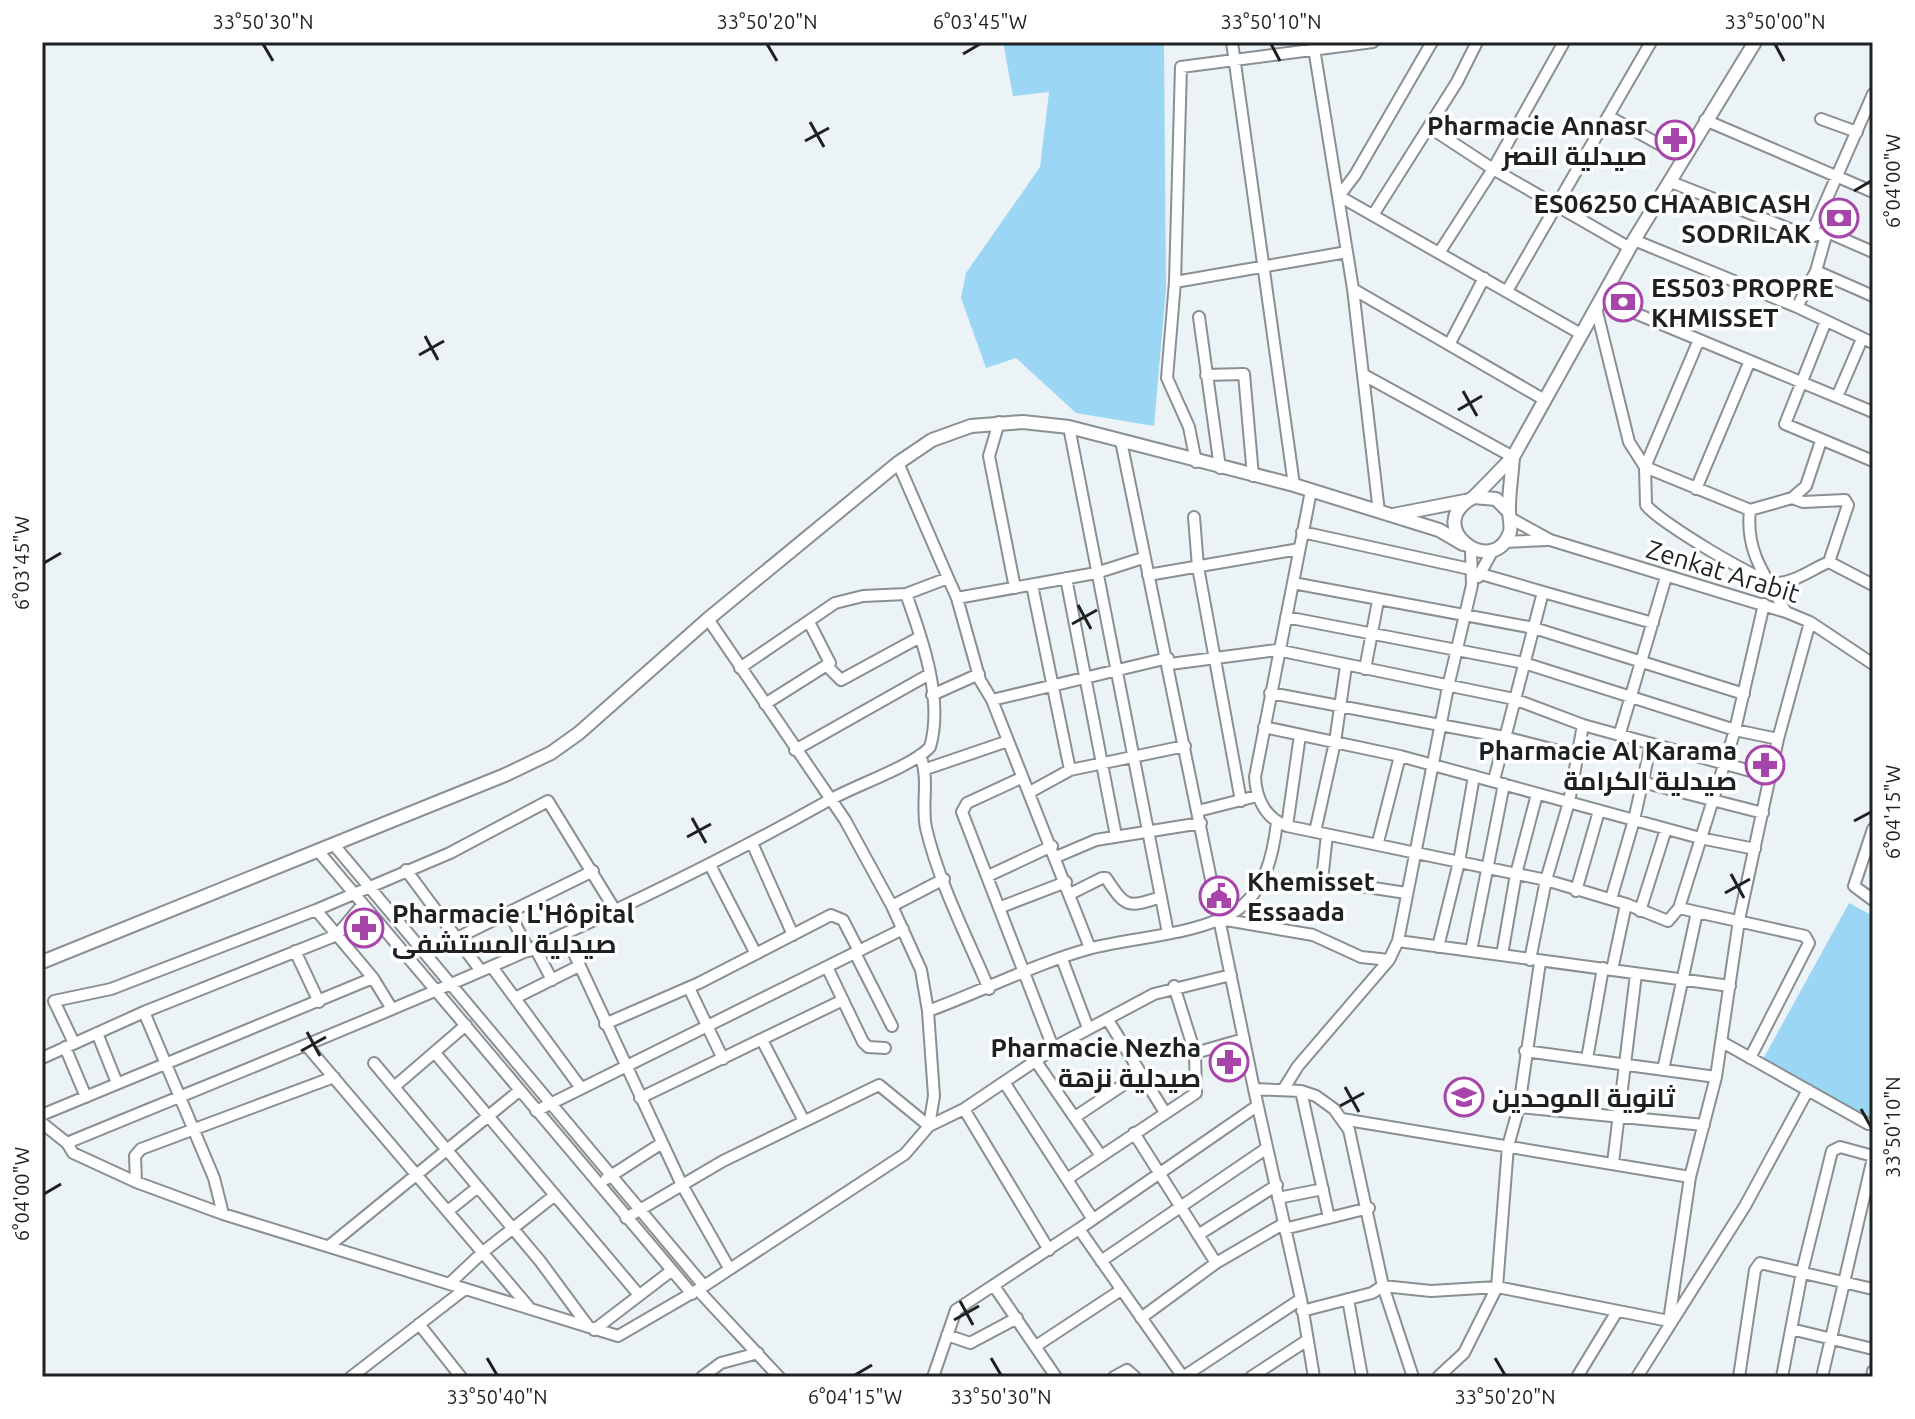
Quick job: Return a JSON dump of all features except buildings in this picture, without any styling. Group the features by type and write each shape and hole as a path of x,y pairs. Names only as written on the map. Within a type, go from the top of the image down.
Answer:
{"main road":[{"path":"1467,546 1455,526 1460,508 1513,457 1632,244 1755,42"},
{"path":"42,962 319,852 551,753 596,719 708,619 898,463 932,440 971,426 999,422 1069,427 1294,485 1439,530 1467,546 1493,550 1505,542 1513,457"},
{"path":"1384,513 1470,499 1496,499 1509,514"}],"street":[{"path":"1232,42 1294,485"},
{"path":"1196,462 1189,427 1167,378 1175,282 1181,67 1313,46 1373,42"},
{"path":"1339,196 1355,175 1432,42"},
{"path":"1373,215 1457,82 1477,42"},
{"path":"1439,253 1493,169 1564,42"},
{"path":"1507,291 1559,206 1651,42"},
{"path":"1313,46 1339,196 1384,513"},
{"path":"1810,237 1873,94"},
{"path":"1610,117 1684,158"},
{"path":"1821,119 1857,132"},
{"path":"1705,120 1873,192"},
{"path":"1429,127 1493,169 1632,244 1797,307 1868,341 1837,397"},
{"path":"1671,182 1810,237 1827,232 1873,252"},
{"path":"1339,196 1581,334"},
{"path":"1797,307 1816,271 1827,232"},
{"path":"1175,282 1347,252"},
{"path":"1816,271 1873,296"},
{"path":"1450,343 1484,278"},
{"path":"1353,289 1543,399"},
{"path":"1599,304 1873,412"},
{"path":"1599,304 1629,442 1645,467 1750,510 1792,498 1806,486 1821,441"},
{"path":"1199,317 1220,468"},
{"path":"1826,321 1785,426 1873,461"},
{"path":"1698,342 1645,467 1644,496 1652,513 1769,582 1789,582 1829,562 1848,502 1803,502 1792,498"},
{"path":"1696,489 1749,363"},
{"path":"1206,375 1238,371 1244,374 1253,476"},
{"path":"1364,375 1513,457"},
{"path":"999,422 989,456 1015,588"},
{"path":"1069,427 1168,933"},
{"path":"1121,441 1143,558 1169,661 1257,1106 1301,1299 1313,1377"},
{"path":"898,463 957,598 979,674 1021,778 1030,792 1090,948"},
{"path":"1311,491 1277,650 1255,777 1257,796 1282,824 1546,880 1670,921 1679,908 1735,730 1764,604"},
{"path":"1750,510 1747,535 1786,612"},
{"path":"1509,514 1550,540"},
{"path":"1194,517 1198,567 1241,801"},
{"path":"1302,532 1476,572 1653,623"},
{"path":"1505,542 1550,540"},
{"name":"Zenkat Arabit","path":"1550,540 1786,612 1810,622 1873,664"},
{"path":"1467,546 1476,572"},
{"path":"1148,575 1299,549"},
{"path":"1283,1090 1298,1066 1389,960 1398,941 1463,617 1476,572 1493,550"},
{"path":"957,598 1096,573 1143,558"},
{"path":"1829,562 1872,583"},
{"path":"1620,733 1666,577"},
{"path":"740,668 835,603 906,594 948,578"},
{"path":"1066,578 1116,836"},
{"path":"1293,583 1534,628 1744,694"},
{"path":"1032,585 1070,770"},
{"path":"1471,951 1487,868 1504,737 1543,592"},
{"path":"67,1143 436,992 565,934 710,865 831,798 920,755 933,740 932,695 920,637 906,594"},
{"path":"1365,669 1378,601"},
{"path":"1286,617 1524,663 1735,730 1778,739"},
{"path":"708,619 795,750 831,798 892,906 921,970 928,1011 934,1096 929,1126"},
{"path":"765,704 827,666 829,659 809,622"},
{"path":"1669,1321 1690,1177 1716,1077 1739,920 1769,776 1810,622"},
{"path":"827,666 841,680 920,637"},
{"path":"992,700 1169,661 1277,650 1514,699 1583,725 1769,776"},
{"path":"1315,832 1342,705 1346,666"},
{"path":"932,695 979,674"},
{"path":"795,750 928,675"},
{"path":"1270,693 1504,737 1575,755"},
{"path":"1438,1377 1464,1353 1497,1287 1508,1146 1519,1107 1546,880 1569,802 1575,755 1583,725"},
{"path":"1264,727 1400,756 1700,838 1755,849"},
{"path":"928,1011 989,989 1024,971 1090,948 1168,933 1220,919 1236,911 1262,882 1269,869 1282,824 1300,735"},
{"path":"926,769 1008,741"},
{"path":"1611,899 1634,820 1651,744"},
{"path":"1030,792 1070,770 1185,746"},
{"path":"920,755 926,769 926,825 944,879 989,989"},
{"path":"1378,842 1400,756"},
{"path":"1438,947 1459,862 1474,776"},
{"path":"1021,778 964,807 963,816 1001,907 1054,1050"},
{"path":"1642,782 1763,813"},
{"path":"1502,955 1516,874 1537,794"},
{"path":"1198,811 1257,796"},
{"path":"86,1097 54,1001 111,989 316,910 450,853 548,801 615,910"},
{"path":"1576,891 1599,811"},
{"path":"988,876 1083,844 1201,823"},
{"path":"1640,911 1666,829"},
{"path":"1873,829 1870,848 1854,886 1873,900"},
{"path":"1327,835 1322,880 1406,893"},
{"path":"752,843 793,935"},
{"path":"334,845 611,1176 698,1290 779,1377"},
{"path":"319,852 671,1271 698,1290"},
{"path":"710,865 756,954"},
{"path":"406,870 481,971"},
{"path":"457,938 593,871"},
{"path":"1001,907 1102,878 1106,878 1124,904 1129,906 1161,897"},
{"path":"892,906 944,879"},
{"path":"42,1058 144,1012 337,935 363,904"},
{"path":"1587,1059 1607,969 1626,904"},
{"path":"1679,908 1805,936 1810,940 1750,1058"},
{"path":"316,910 373,978 392,1009"},
{"path":"509,912 552,980"},
{"path":"1663,1070 1685,980 1697,912"},
{"path":"605,1024 689,988 836,914 892,1026"},
{"path":"1220,919 1313,935 1361,957 1389,960"},
{"path":"536,1111 903,929"},
{"path":"565,934 682,1185 729,1268"},
{"path":"1398,941 1730,986"},
{"path":"295,951 319,1002"},
{"path":"1062,959 1088,1028"},
{"path":"515,998 579,966"},
{"path":"492,967 581,1088"},
{"path":"827,967 866,1044 885,1048"},
{"path":"1613,1163 1636,974"},
{"path":"373,978 43,1115 56,1136 81,1157 136,1182 223,1214 618,1336 698,1290 880,1172 905,1154 929,1126 964,1109 1088,1028 1174,986 1231,975"},
{"path":"1067,1179 1164,1111 1196,1093 1195,1053 1174,986"},
{"path":"689,988 723,1059"},
{"path":"640,1098 843,1000"},
{"path":"144,1012 194,1129 223,1214"},
{"path":"1108,1020 1164,1111"},
{"path":"394,1087 466,1025"},
{"path":"97,1033 117,1083"},
{"path":"1195,1053 1244,1039"},
{"path":"762,1040 804,1121"},
{"path":"1722,1042 1868,1124"},
{"path":"306,1045 529,1308"},
{"path":"1525,1051 1716,1077"},
{"path":"435,1053 639,1295"},
{"path":"1035,1060 1101,1156"},
{"path":"374,1063 592,1329"},
{"path":"1075,1117 1141,1073"},
{"path":"136,1182 137,1153 334,1077"},
{"path":"1004,1082 1092,1218"},
{"path":"626,1218 682,1185 879,1085 929,1126"},
{"path":"1254,1089 1301,1091 1316,1096 1342,1119 1355,1142 1383,1286 1413,1377"},
{"path":"1637,1377 1669,1321 1745,1206 1808,1090"},
{"path":"329,1246 445,1148 519,1091"},
{"path":"1301,1091 1329,1218"},
{"path":"933,1377 956,1310 1049,1250 1257,1106"},
{"path":"1519,1107 1618,1114 1704,1125"},
{"path":"964,1109 1049,1250"},
{"path":"1342,1119 1690,1177"},
{"path":"1134,1133 1216,1263"},
{"path":"598,1185 662,1143"},
{"path":"1782,1377 1802,1272 1832,1151 1840,1147 1873,1157 1842,1280 1822,1377"},
{"path":"1101,1261 1267,1148"},
{"path":"1198,1235 1277,1185"},
{"path":"448,1211 478,1187"},
{"path":"1278,1198 1323,1189"},
{"path":"449,1284 483,1252 555,1195"},
{"path":"1141,1318 1216,1263 1283,1226 1369,1208"},
{"path":"1079,1229 1185,1376 1301,1299"},
{"path":"1739,1377 1757,1265 1763,1262 1873,1289"},
{"path":"592,1329 671,1271"},
{"path":"994,1286 1056,1377"},
{"path":"1302,1311 1383,1286 1431,1291 1497,1287 1616,1313 1669,1321"},
{"path":"351,1377 363,1373 465,1289"},
{"path":"1036,1346 1121,1290"},
{"path":"1348,1299 1362,1377"},
{"path":"1577,1377 1616,1313"},
{"path":"947,1335 970,1343 1017,1318"},
{"path":"419,1324 461,1377"},
{"path":"1791,1329 1873,1349"},
{"path":"1251,1377 1306,1341"},
{"path":"702,1377 721,1363 758,1353"},
{"path":"1114,1377 1127,1370 1135,1377"}],"shaded area":[{"path":"1003,42 1164,42 1166,289 1154,426 1076,413 1016,358 986,368 961,298 966,273 1040,167 1049,92 1013,96"},
{"path":"1849,903 1873,916 1873,1121 1762,1061"}],"place":[{"name":"Pharmacie Annasr صيدلية النصر","path":"1675,140"},
{"name":"ES06250 CHAABICASH SODRILAK","path":"1839,218"},
{"name":"ES503 PROPRE KHMISSET","path":"1623,302"},
{"name":"Pharmacie Al Karama صيدلية الكرامة","path":"1765,765"},
{"name":"Khemisset Essaada","path":"1219,896"},
{"name":"Pharmacie L'Hôpital صيدلية المستشفى","path":"364,928"},
{"name":"Pharmacie Nezha صيدلية نزهة","path":"1229,1062"},
{"name":"ثانوية الموحدين","path":"1464,1097"}]}
